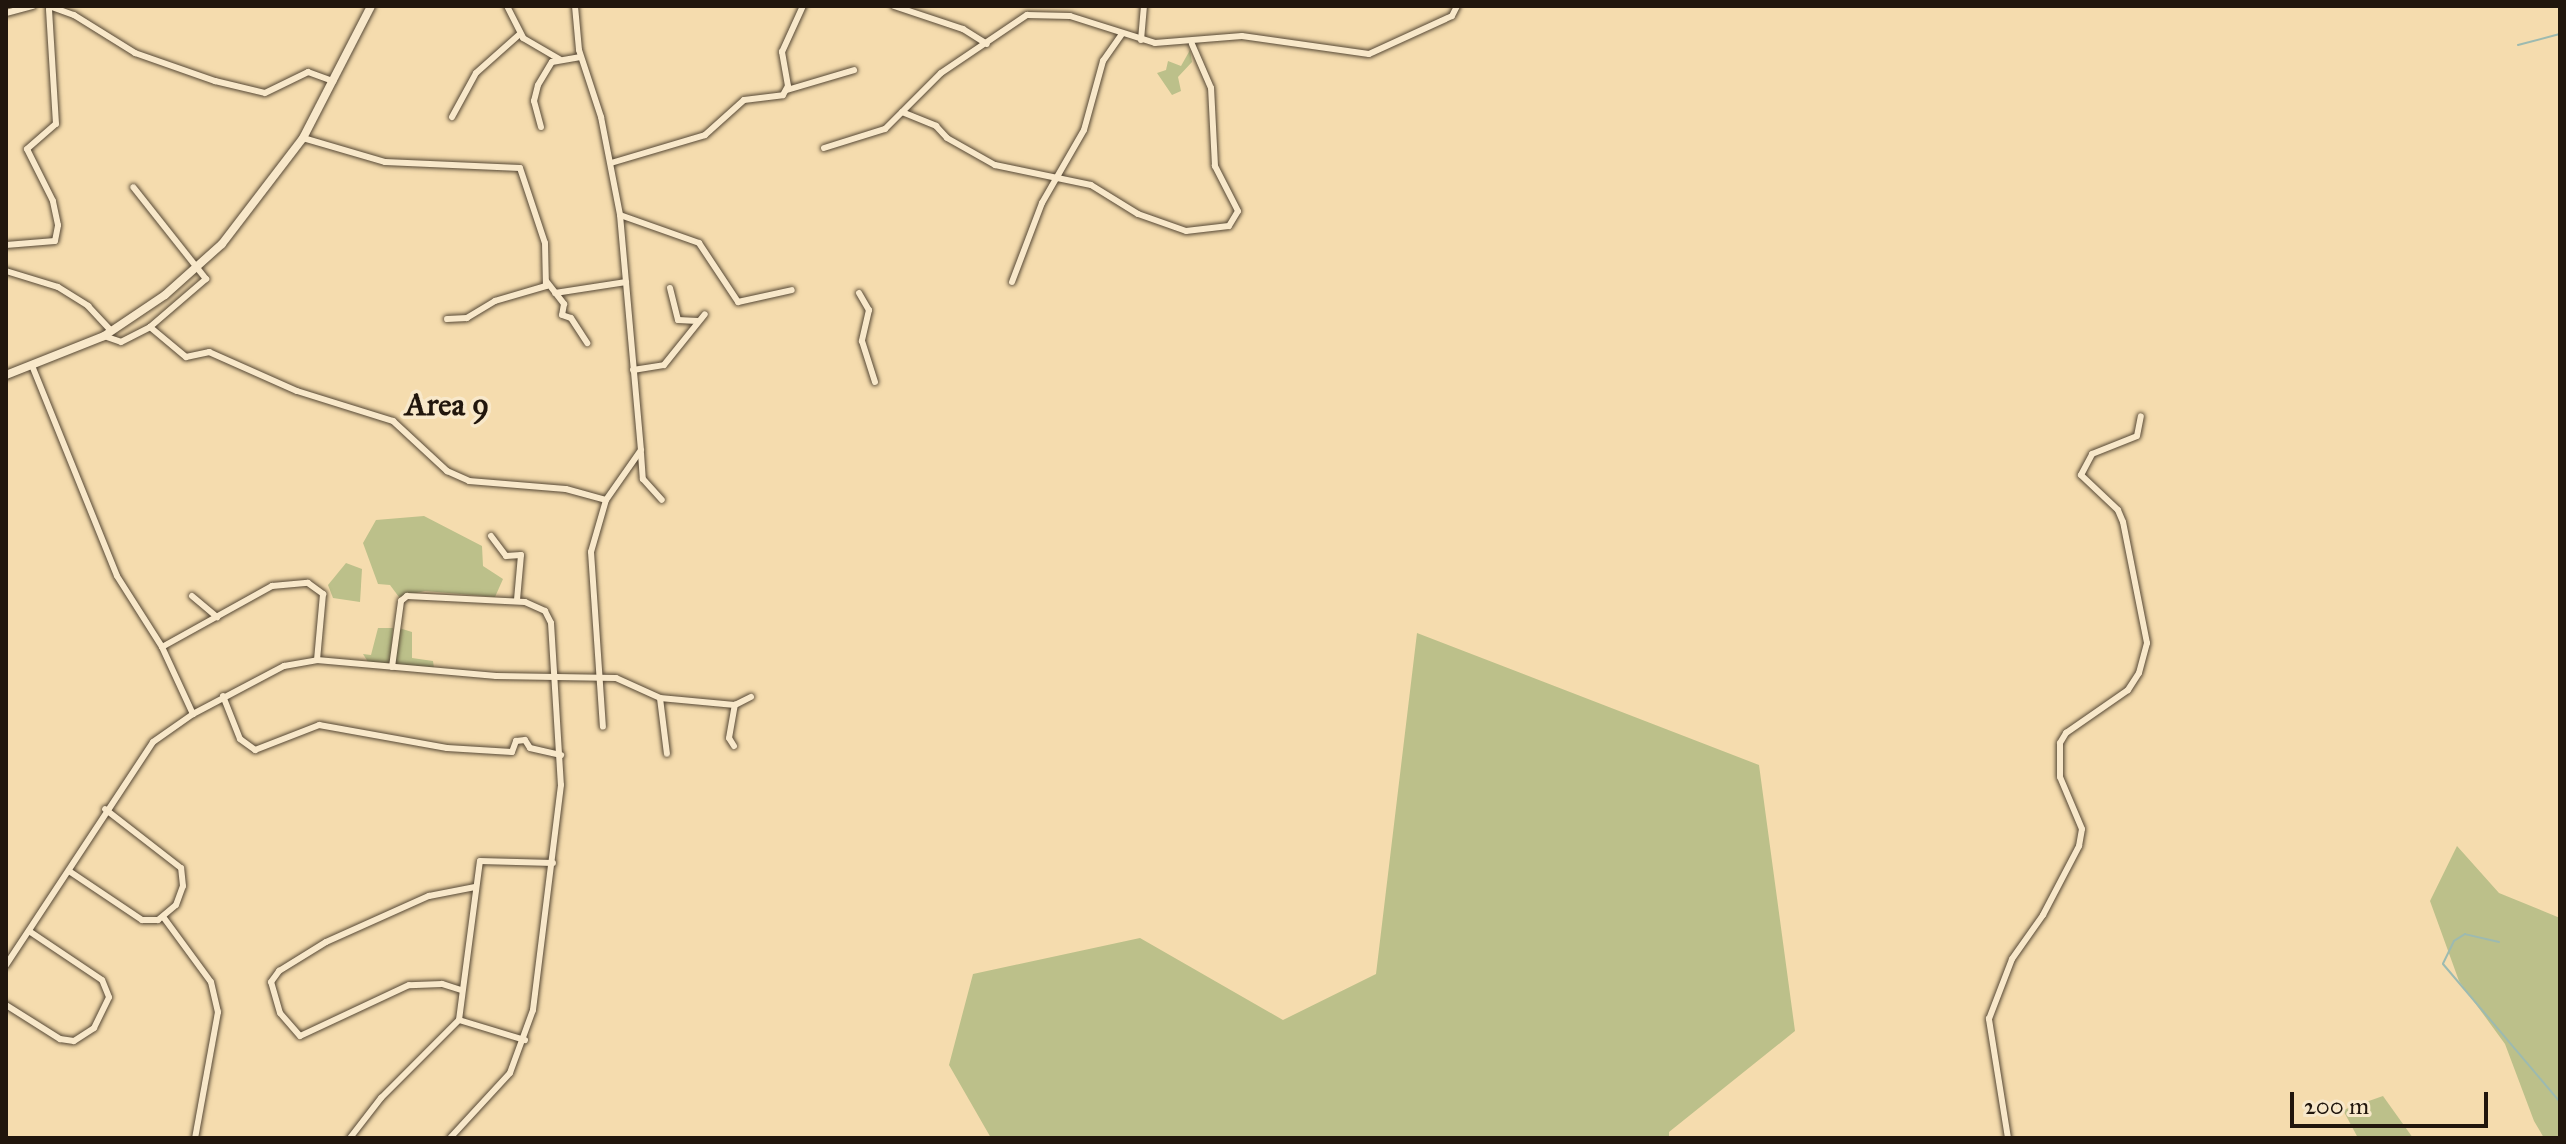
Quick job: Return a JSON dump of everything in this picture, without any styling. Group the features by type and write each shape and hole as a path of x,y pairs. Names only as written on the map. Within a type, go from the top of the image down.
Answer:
{"main road":[{"path":"6,375 33,368 108,333 199,267 246,218 303,138 371,6"}],"street":[{"path":"6,13 33,6"},
{"path":"507,6 520,34 543,54 559,59 581,57"},
{"path":"575,6 581,57 611,163 620,215 643,479 662,500"},
{"path":"787,90 782,52 803,6"},
{"path":"894,6 963,29 987,44"},
{"path":"1141,40 1144,6"},
{"path":"824,148 885,129 941,73 1021,18 1039,13 1088,20 1141,40 1192,44 1251,37 1369,54 1452,16 1457,6"},
{"path":"6,245 55,241 53,201 27,149 56,124 49,7 74,15 103,38 159,63 215,81 265,93 308,72 333,81"},
{"path":"452,117 476,73 520,34"},
{"path":"1012,282 1057,176 1084,130 1103,61 1122,34"},
{"path":"902,112 936,126 995,165 1091,185 1138,214 1186,231 1202,233 1235,222 1235,198 1214,161 1211,88 1192,44"},
{"path":"541,127 534,93 559,59"},
{"path":"611,163 705,135 744,100 854,70"},
{"path":"303,138 385,162 518,166 542,229 547,282 564,304 562,315 571,318 587,343"},
{"path":"6,271 58,287 88,306 108,333 121,342 150,327 204,281 199,267 133,187"},
{"path":"620,215 699,243 738,302 792,290"},
{"path":"447,319 467,318 495,301 544,287 547,282"},
{"path":"555,293 626,282"},
{"path":"670,288 678,320 698,321"},
{"path":"859,293 869,310 862,341 875,382"},
{"path":"633,370 664,365 705,314"},
{"path":"150,327 186,357 209,352 297,391 393,421 447,471 469,481 566,489 606,500"},
{"path":"33,368 117,576 162,647 193,714"},
{"path":"2008,1138 1989,1019 2012,959 2043,915 2081,837 2077,810 2060,777 2060,743 2066,733 2128,690 2139,673 2147,643 2123,522 2118,510 2081,475 2092,454 2137,436 2141,416"},
{"path":"603,727 596,675 591,552 606,500 641,450"},
{"path":"491,536 506,556 521,555 517,600"},
{"path":"162,647 272,586 292,582 318,587 323,604 317,660"},
{"path":"392,667 403,598 425,594 517,600 548,614 561,755 553,863 525,1040 504,1082 450,1138"},
{"path":"192,596 217,617"},
{"path":"6,965 69,871 105,809 153,742 223,696 284,666 317,660 554,677 596,675 636,683 660,698 735,705 751,697"},
{"path":"223,696 240,739 255,750 319,725 447,748 512,752 516,741 525,740 530,748 561,755"},
{"path":"660,698 667,754"},
{"path":"734,746 729,738 735,705"},
{"path":"69,871 132,916 152,921 164,918 183,886 181,868 105,809"},
{"path":"350,1138 381,1098 459,1020 477,866 485,858 553,863"},
{"path":"461,990 442,984 409,985 300,1036 280,1013 271,982 279,971 326,942 429,896 475,887"},
{"path":"164,918 211,982 218,1012 195,1138"},
{"path":"6,1005 60,1039 74,1041 94,1028 109,997 102,980 29,931"},
{"path":"459,1020 525,1040"}],"green space":[{"path":"1190,50 1192,62 1178,77 1181,91 1172,95 1157,73 1166,70 1168,61 1181,66"},
{"path":"424,516 482,546 483,566 503,579 495,597 425,591 399,597 390,585 378,584 363,543 376,520"},
{"path":"346,563 362,569 360,602 333,598 328,585"},
{"path":"378,628 393,628 390,664 368,662 363,654 371,655"},
{"path":"399,628 412,632 412,658 433,661 434,668 395,664"},
{"path":"1417,633 1759,765 1795,1031 1669,1132 1669,1138 991,1138 949,1065 973,974 1140,938 1283,1020 1376,974"},
{"path":"2457,846 2499,893 2560,918 2560,1138 2544,1138 2534,1121 2505,1044 2459,981 2430,901"},
{"path":"2383,1096 2413,1138 2358,1138 2343,1110"}],"waterway":[{"path":"2518,45 2560,34"},
{"path":"2499,942 2465,934 2454,941 2443,964 2560,1102"}],"district":[{"name":"Area 9","path":"447,405"}]}
